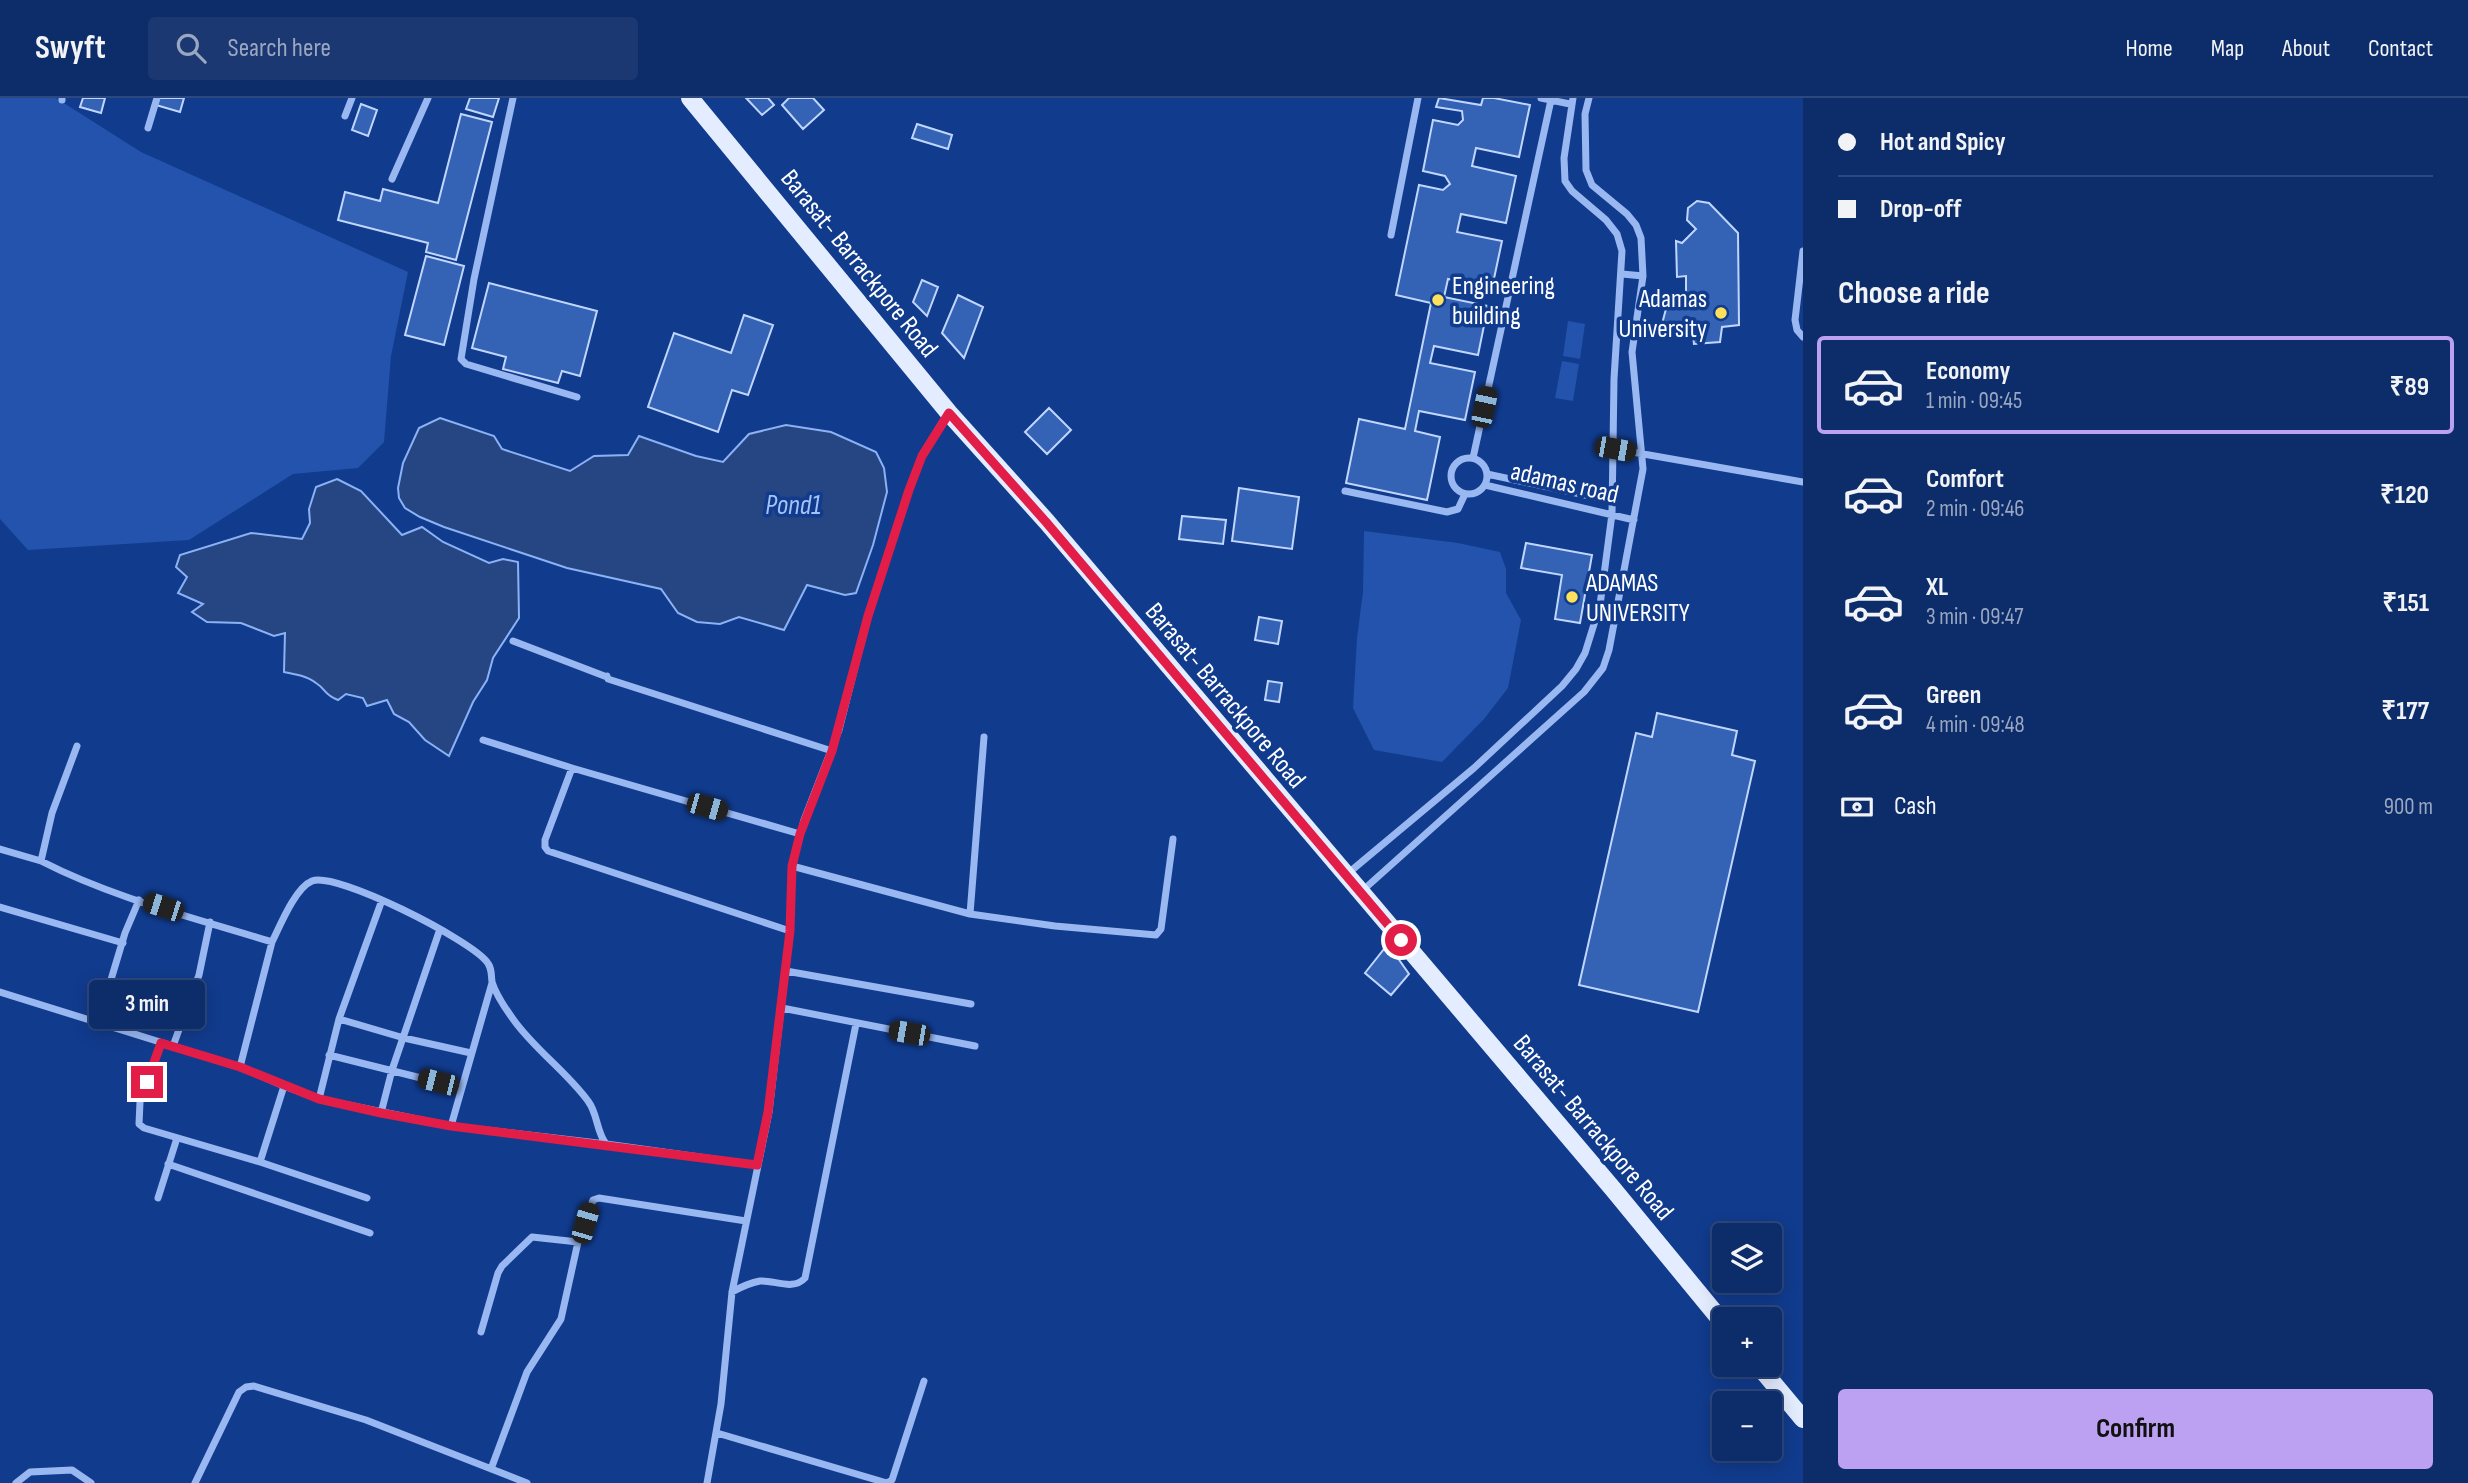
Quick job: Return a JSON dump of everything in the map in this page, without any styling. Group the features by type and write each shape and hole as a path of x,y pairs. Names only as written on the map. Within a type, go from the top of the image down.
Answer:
{"main road":[{"name":"Barasat- Barrackpore Road","path":"690,98 949,413 1046,522 1613,1189 1712,1309"},
{"path":"1768,1377 1803,1419"}],"street":[{"path":"148,128 157,98"},
{"path":"345,116 352,98"},
{"path":"392,179 428,98"},
{"path":"513,98 474,279 461,359 466,364 577,397"},
{"path":"1391,235 1418,98"},
{"path":"1345,875 1474,768 1562,686 1576,669 1590,640 1600,605 1613,500 1614,369 1622,251 1617,234 1565,181 1564,158 1572,101 1541,98"},
{"path":"1360,892 1595,680 1603,668 1609,650 1643,469 1632,352 1643,276 1641,238 1636,225 1628,214 1592,185 1586,170 1586,114 1589,98"},
{"path":"1473,458 1550,100"},
{"path":"1803,251 1795,320 1797,330 1803,337"},
{"path":"1622,274 1643,276"},
{"path":"707,1483 717,1433 732,1292 768,1112 790,931 792,866 800,834 832,751 868,616 909,490 922,456 949,413"},
{"path":"1615,449 1803,482"},
{"path":"1473,458 1483,464 1488,474 1485,485 1477,493 1465,494 1455,488 1451,478 1453,467 1461,459 1473,458"},
{"path":"1488,474 1613,500"},
{"name":"adamas road","path":"1485,485 1634,520"},
{"path":"1345,491 1447,512 1458,509 1465,494"},
{"path":"513,641 715,714 832,751"},
{"path":"970,914 984,737"},
{"path":"483,740 800,834"},
{"path":"41,861 52,813 77,746"},
{"path":"572,768 545,840 548,851 790,931"},
{"path":"792,866 970,914 1055,926 1156,935 1161,929 1174,839"},
{"path":"0,849 41,861 139,900 272,942"},
{"path":"240,1067 272,942 300,890 311,881 331,880 382,900 440,929 485,959 491,967 492,982 451,1126"},
{"path":"98,1023 125,933 139,900"},
{"path":"319,1099 339,1019 382,900"},
{"path":"0,907 124,943"},
{"path":"173,1046 199,975 210,922"},
{"path":"381,1113 392,1070 440,929"},
{"path":"786,971 971,1004"},
{"path":"492,982 522,1030 590,1104 606,1144"},
{"path":"0,992 240,1067 319,1099 451,1126 757,1165"},
{"path":"782,1008 975,1046"},
{"path":"339,1019 404,1038 471,1053"},
{"path":"732,1292 749,1283 764,1281 794,1285 805,1278 856,1024"},
{"path":"161,1043 140,1102 139,1124 367,1198"},
{"path":"328,1055 461,1088"},
{"path":"260,1162 284,1086"},
{"path":"158,1198 177,1138"},
{"path":"169,1164 370,1233"},
{"path":"491,1469 527,1373 559,1325 578,1242 593,1200 599,1198 746,1221"},
{"path":"481,1332 498,1273 528,1241 537,1236 578,1242"},
{"path":"717,1433 887,1483 892,1480 925,1381"},
{"path":"195,1483 239,1392 254,1386 366,1420 527,1483"},
{"path":"16,1483 30,1472 72,1470 91,1483"}],"shaded area":[{"path":"0,98 56,98 141,152 408,272 391,356 384,442 358,468 293,474 189,540 28,550 0,519"},
{"path":"1568,321 1585,324 1580,359 1563,356"},
{"path":"1562,361 1579,364 1573,401 1555,398"},
{"path":"1364,531 1458,543 1500,552 1506,569 1506,593 1521,620 1508,688 1484,719 1442,762 1374,750 1353,708 1363,592"}],"water":[{"name":"Pond1","path":"440,418 494,436 502,449 570,471 594,456 628,455 639,436 696,456 723,462 749,434 786,425 831,432 876,452 884,468 887,492 873,545 856,593 845,595 807,585 784,630 739,617 720,624 697,622 678,613 661,589 567,568 444,527 405,508 399,498 398,488 403,463 419,428"},
{"path":"337,479 361,491 402,535 422,527 443,542 489,563 503,559 518,562 519,618 493,658 487,680 473,702 449,756 425,740 409,722 394,714 387,700 367,706 363,698 346,694 338,700 309,679 284,672 285,633 274,636 241,623 207,622 192,612 203,604 178,593 187,577 176,567 180,555 251,533 302,539 310,523 309,509 316,487"}],"building":[{"path":"83,98 105,98 101,113 80,107"},
{"path":"158,98 184,98 180,112 156,105"},
{"path":"470,98 499,98 493,117 466,109"},
{"path":"746,98 768,98 774,105 762,115"},
{"path":"789,98 813,98 824,110 803,129 782,105"},
{"name":"Engineering building","path":"1439,98 1481,105 1483,98 1494,98 1530,105 1519,157 1476,148 1472,166 1516,176 1506,223 1461,214 1457,232 1502,241 1492,288 1448,279 1444,297 1488,306 1478,355 1434,346 1430,363 1475,372 1465,420 1419,411 1415,431 1440,437 1427,500 1346,483 1359,419 1405,429 1431,303 1396,295 1419,185 1443,190 1450,184 1445,176 1423,171 1433,120 1458,125 1463,120 1462,111 1436,107"},
{"path":"361,104 377,110 368,136 352,130"},
{"path":"461,114 492,122 456,260 426,252 428,243 338,220 345,192 380,201 383,189 438,203"},
{"path":"917,124 952,135 948,149 912,138"},
{"name":"Adamas University","path":"1697,201 1709,203 1738,233 1739,325 1722,327 1720,342 1694,344 1693,335 1677,336 1662,324 1667,305 1686,300 1686,276 1677,277 1676,241 1682,243 1696,229 1687,220 1688,208"},
{"path":"426,256 464,266 444,345 405,335"},
{"path":"922,280 938,287 927,316 913,302"},
{"path":"489,283 597,311 580,376 562,371 558,383 503,369 506,357 472,348"},
{"path":"958,295 983,307 964,358 942,333"},
{"path":"744,315 773,325 748,395 732,390 718,432 648,407 674,333 731,353"},
{"path":"1049,408 1071,430 1047,454 1025,432"},
{"path":"1239,488 1299,497 1292,549 1232,541"},
{"path":"1182,516 1226,520 1223,544 1179,539"},
{"name":"ADAMAS UNIVERSITY","path":"1526,543 1592,555 1580,623 1555,619 1562,575 1521,568"},
{"path":"1259,617 1282,621 1278,644 1255,640"},
{"path":"1268,681 1282,683 1279,702 1265,700"},
{"path":"1657,713 1737,731 1732,755 1755,761 1698,1012 1579,985 1636,733 1652,737"},
{"path":"1388,944 1409,974 1391,995 1365,973"}],"place":[{"name":"Engineering building","path":"1438,300"},
{"name":"Adamas University","path":"1721,313"},
{"name":"ADAMAS UNIVERSITY","path":"1572,597"}],"route":[{"path":"147,1082 161,1043 240,1067 319,1099 381,1113 451,1126 757,1165 768,1112 782,1008 790,931 792,866 800,834 839,730 868,616 916,469 949,413 1046,522 1401,940"}]}
